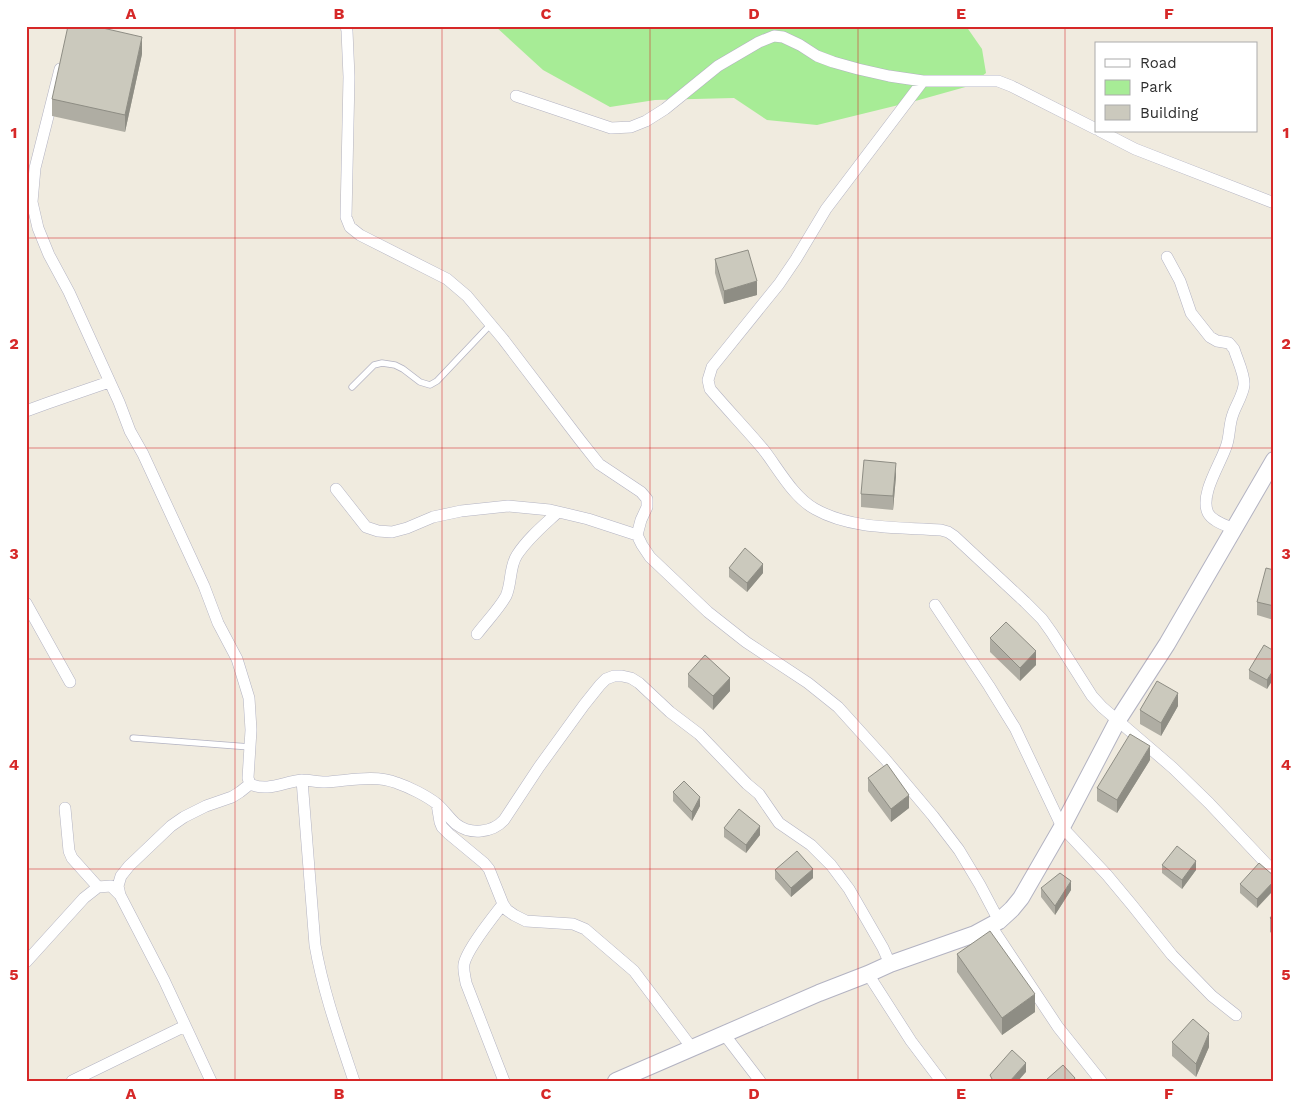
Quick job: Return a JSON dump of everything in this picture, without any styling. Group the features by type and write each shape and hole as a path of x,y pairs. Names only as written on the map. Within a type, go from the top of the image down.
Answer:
{"street":[{"path":"346,26 349,76 346,217 350,227 360,235 446,279 467,296 491,324 599,464 642,492 647,499 637,535 650,556 708,612 746,642 808,683 838,707 885,759 958,850 980,885 995,924 1058,1027 1101,1081"},
{"path":"516,96 611,128 631,127 646,121 665,108 718,66 759,42 774,36 783,37 817,56 858,70 923,81 998,81 1095,128"},
{"path":"64,56 30,189 38,228 49,255 69,292 130,431 143,454 204,586 218,623 237,660 248,698 251,730 248,778 250,784"},
{"path":"923,81 826,209 779,284 712,367 708,380 710,389 762,449 798,496 814,509 838,519 875,526 941,530 954,536 1042,619 1092,696 1102,707 1173,768 1274,872"},
{"path":"1102,132 1135,149 1274,204"},
{"path":"1167,257 1180,281 1191,313 1210,337 1231,345 1243,378 1243,390 1232,415 1227,447 1210,482 1206,502 1207,511 1213,518 1234,529"},
{"path":"26,411 109,382"},
{"path":"616,1081 819,993 890,964 975,934 995,924 1012,909 1062,827 1118,720 1167,644 1274,460"},
{"path":"336,489 366,527 378,531 392,532 433,517 461,511 508,506 550,510 588,519 637,535"},
{"path":"477,634 506,596 510,585 510,572 517,555 558,512"},
{"path":"26,603 70,682"},
{"path":"935,606 1015,728 1062,827 1107,875 1172,955 1212,996 1236,1015"},
{"path":"250,784 267,788 302,780 324,782 349,779 381,779 396,782 437,804 456,824 468,829 476,831 498,827 584,704 600,685 606,679 614,676 631,678 699,734 758,794 779,823 811,845 831,865 849,889 883,948 890,964"},
{"path":"302,780 315,945 319,967 354,1081"},
{"path":"211,1081 164,980 120,895 118,886 121,876 129,866 171,826 206,806 232,797 250,784"},
{"path":"437,804 442,827 489,869 507,910 526,921 573,924 585,929 634,971 692,1048"},
{"path":"65,808 69,851 72,858 98,887"},
{"path":"26,962 84,898 98,887 111,886 120,895"},
{"path":"503,904 470,950 463,971 504,1081"},
{"path":"868,974 911,1040 941,1081"},
{"path":"72,1081 186,1026"},
{"path":"724,1034 760,1081"}],"lane":[{"path":"352,387 374,365 382,363 395,365 420,382 430,385 491,324"},
{"path":"133,738 250,747"}],"green space":[{"path":"495,26 966,26 982,49 986,73 969,86 817,125 767,120 734,98 655,100 610,107 543,70"}],"building":[{"path":"68,26 94,26 142,37 125,115 52,99"},
{"path":"748,250 757,281 724,291 715,259"},
{"path":"864,460 896,463 893,496 861,494"},
{"path":"745,548 763,564 747,583 729,568"},
{"path":"1266,568 1274,570 1274,606 1257,602"},
{"path":"1006,622 1036,651 1020,668 990,638"},
{"path":"1264,645 1274,651 1274,669 1267,680 1249,670"},
{"path":"705,655 730,678 713,696 688,674"},
{"path":"1157,681 1178,693 1161,723 1140,710"},
{"path":"1130,734 1150,746 1117,800 1097,788"},
{"path":"887,764 909,795 891,809 868,778"},
{"path":"684,781 700,797 692,812 673,792"},
{"path":"739,809 760,826 746,845 724,828"},
{"path":"1177,846 1196,861 1182,880 1162,865"},
{"path":"797,851 813,869 791,888 775,870"},
{"path":"1259,863 1274,876 1274,881 1257,899 1240,884"},
{"path":"1060,873 1071,881 1055,906 1041,888"},
{"path":"1274,913 1274,922 1270,918"},
{"path":"990,931 1035,994 1002,1018 957,954"},
{"path":"1193,1019 1209,1033 1196,1064 1172,1042"},
{"path":"1012,1050 1026,1063 1010,1081 993,1081 990,1075"},
{"path":"1063,1065 1075,1078 1073,1081 1046,1080"}]}
